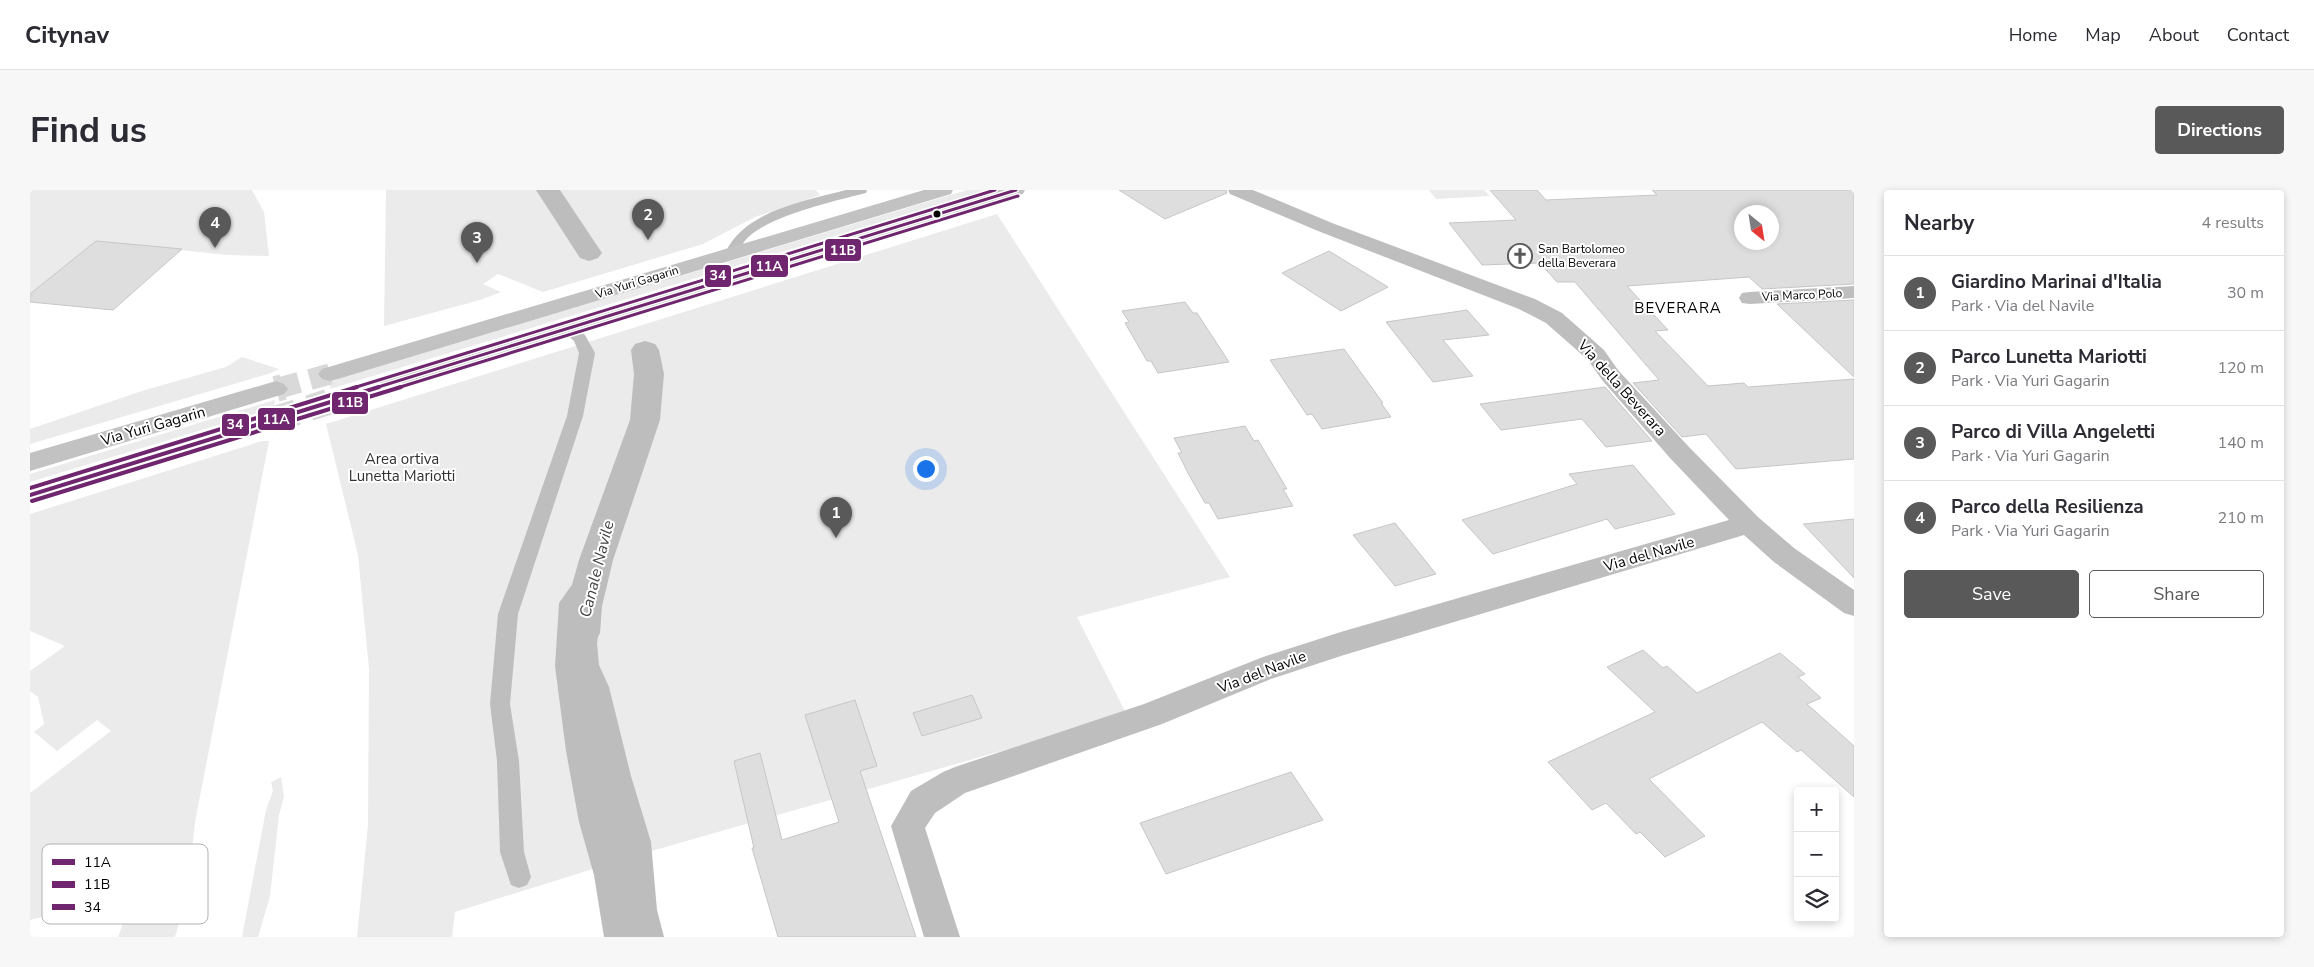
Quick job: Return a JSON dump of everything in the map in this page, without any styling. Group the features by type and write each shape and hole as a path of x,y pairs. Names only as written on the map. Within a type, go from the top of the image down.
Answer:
{"main road":[{"name":"Via Yuri Gagarin","path":"330,374 944,190"},
{"name":"Via Yuri Gagarin","path":"328,402 1016,190"},
{"name":"Via Yuri Gagarin","path":"30,462 276,389"},
{"name":"Via Yuri Gagarin","path":"30,495 272,420"}],"street":[{"name":"Via della Beverara","path":"1237,190 1325,227 1527,304 1554,318 1596,355 1610,375 1685,459 1749,524 1784,555 1854,605"},
{"name":"Via Marco Polo","path":"1750,298 1854,292"},
{"name":"Via del Navile","path":"942,937 908,826 923,802 955,782 1143,718 1289,660 1749,524"}],"lane":[{"path":"732,253 738,240 763,222 803,207 861,190"},
{"path":"519,878 512,852 508,761 500,704 508,614 575,416 587,353 580,338 567,328"}],"green space":[{"path":"30,190 252,190 264,212 269,256 227,255 96,241 30,294"},
{"path":"386,190 816,190 820,195 755,217 703,244 543,292 498,274 483,284 501,292 480,300 384,326"},
{"path":"967,190 986,190 330,389 331,381"},
{"path":"1429,190 1484,190 1490,196 1436,199"},
{"name":"Area ortiva Lunetta Mariotti","path":"997,214 1230,577 1077,617 1127,715 641,854 455,912 452,937 357,937 368,824 369,669 358,555 326,424"},
{"path":"242,357 279,369 271,373 30,444 30,429 142,391 226,367"},
{"path":"275,400 274,408 30,482 30,474"},
{"path":"262,441 269,441 195,822 193,844 42,844 42,917 30,920 30,793 111,731 97,720 57,751 34,732 44,724 38,697 30,691 30,671 65,646 30,631 30,514"},
{"path":"281,777 284,797 279,815 270,896 258,937 242,937 266,810 273,791 271,782"},
{"path":"123,924 179,924 175,937 118,937"}],"shaded area":[{"path":"571,586 601,587 601,611 597,643 599,665 609,687 631,776 651,842 657,910 664,937 604,937 594,875 579,822 566,751 555,666 559,603"}],"building":[{"path":"1119,190 1226,190 1227,193 1165,219"},
{"path":"1490,190 1537,190 1546,200 1657,195 1652,190 1854,190 1854,284 1762,289 1749,277 1627,286 1668,330 1655,331 1708,386 1744,383 1748,387 1854,379 1854,459 1736,469 1706,434 1682,437 1633,383 1659,380 1575,282 1557,282 1540,263 1482,265 1449,223 1516,220"},
{"path":"96,241 182,249 113,310 30,302 30,294"},
{"path":"1329,251 1388,287 1341,311 1282,273"},
{"path":"1854,300 1854,377 1777,304"},
{"path":"1185,302 1193,313 1197,313 1229,362 1158,373 1151,361 1147,361 1125,323 1129,322 1122,311"},
{"path":"1467,310 1489,335 1443,340 1473,376 1433,382 1386,322"},
{"path":"1344,349 1391,417 1322,429 1312,414 1307,415 1270,360"},
{"path":"1605,387 1652,441 1606,447 1582,419 1501,430 1480,404"},
{"path":"1245,426 1254,441 1258,440 1287,489 1283,489 1293,506 1218,519 1209,503 1205,503 1189,475 1178,453 1182,453 1174,438"},
{"path":"1633,465 1675,514 1615,529 1607,519 1493,554 1462,520 1577,484 1569,474"},
{"path":"1854,519 1854,578 1803,524"},
{"path":"1395,523 1436,574 1395,586 1353,535"},
{"path":"1643,650 1663,668 1667,666 1697,693 1780,653 1805,674 1798,677 1821,698 1807,704 1854,746 1854,797 1801,750 1797,752 1762,722 1649,779 1705,836 1665,857 1640,832 1636,834 1606,803 1592,810 1548,762 1655,712 1607,667"},
{"path":"972,695 982,718 922,736 913,713"},
{"path":"855,700 877,766 860,771 916,937 778,937 752,848 754,848 734,761 760,753 782,840 839,822 805,715"},
{"path":"1291,772 1323,820 1166,874 1140,823"}],"waterway":[{"name":"Canale Navile","path":"548,190 589,253"},
{"name":"Canale Navile","path":"581,633 584,606 596,560 645,420 649,374 645,350"}],"tunnel":[{"path":"279,388 330,374"},
{"path":"276,389 283,387"},
{"path":"272,420 328,402"}],"transit line":[{"name":"34","path":"30,488 995,190"},
{"name":"11A","path":"30,495 1016,190"},
{"name":"11B","path":"32,501 1018,196"}],"place":[{"name":"Parco Lunetta Mariotti","path":"648,240"},
{"name":"Parco della Resilienza","path":"215,248"},
{"name":"San Bartolomeo della Beverara","path":"1520,256"},
{"name":"Parco di Villa Angeletti","path":"477,263"},
{"name":"Giardino Marinai d'Italia","path":"836,538"}],"district":[{"name":"BEVERARA","path":"1678,308"}]}
